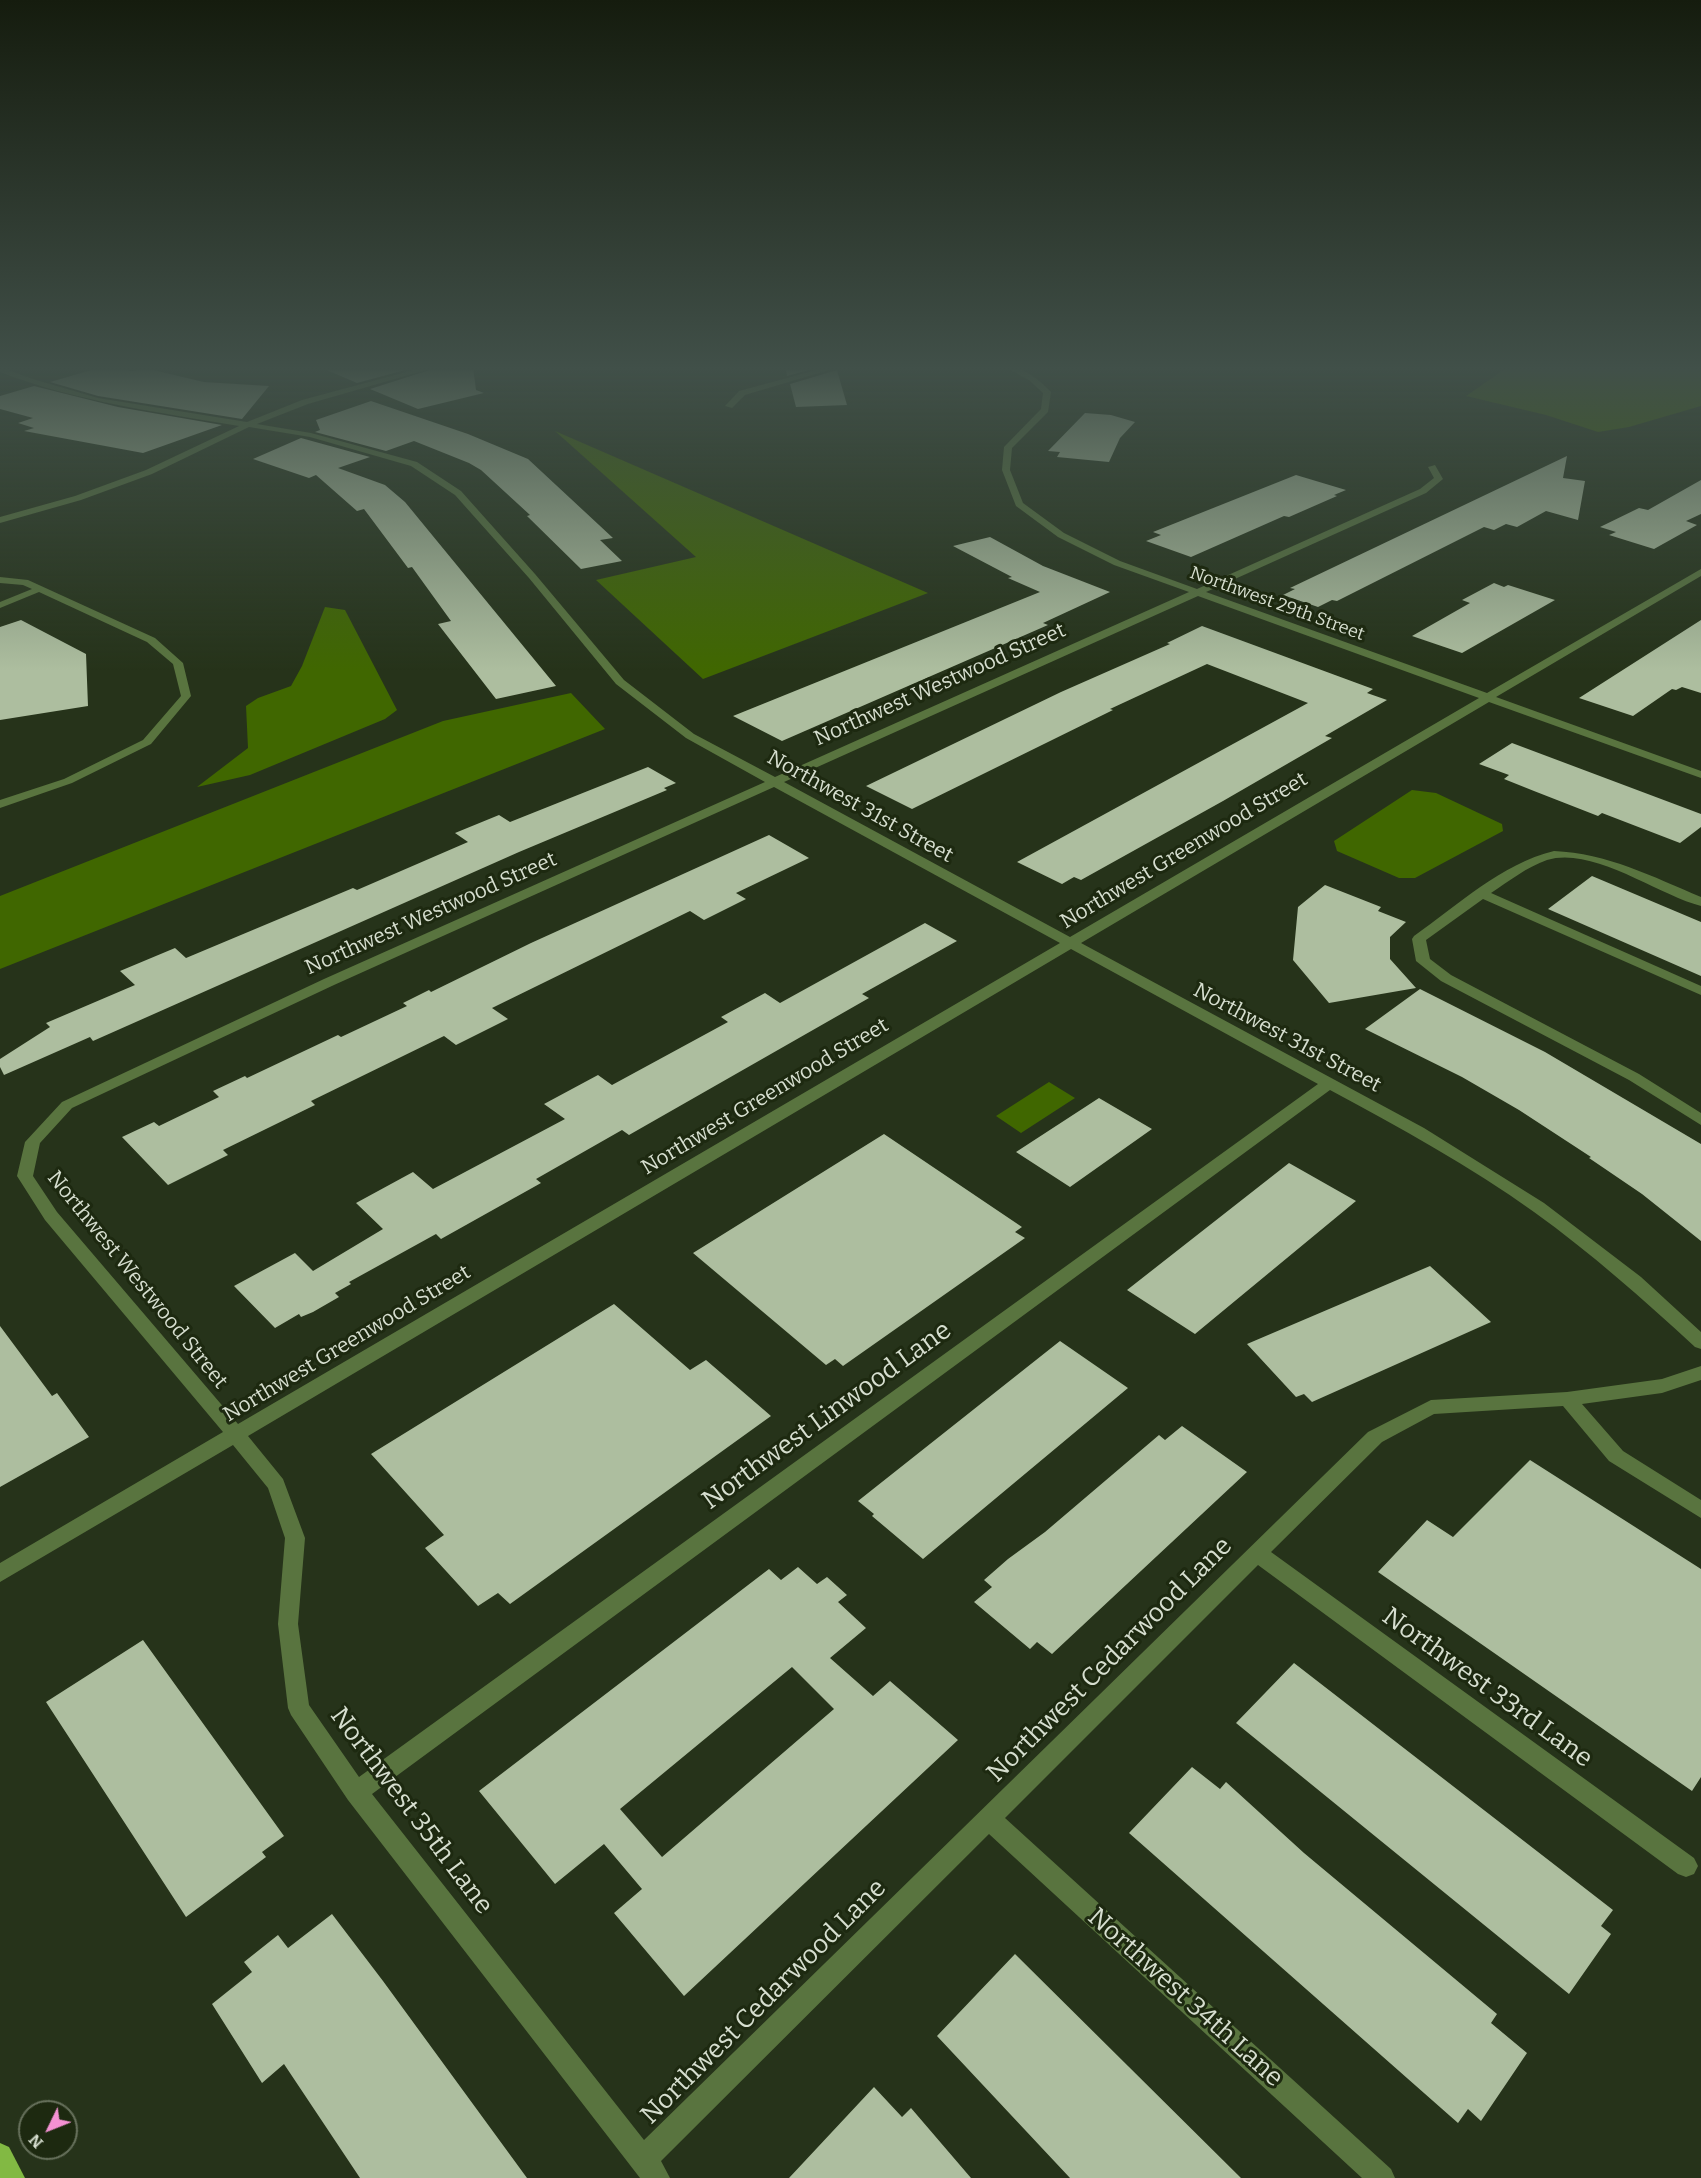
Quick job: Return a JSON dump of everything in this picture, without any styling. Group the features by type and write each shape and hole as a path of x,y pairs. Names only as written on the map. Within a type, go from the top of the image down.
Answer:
{"main road":[{"path":"0,2156 12,2178"}],"street":[{"path":"0,520 78,498 158,468"},
{"name":"Northwest 31st Street","path":"420,468 458,493 532,576 620,682 690,736 1419,1132 1538,1207 1635,1281 1701,1342"},
{"name":"Northwest 29th Street","path":"1006,468 1019,504 1061,536 1117,563 1701,775"},
{"name":"Northwest Westwood Street","path":"236,1434 51,1216 24,1176 33,1142 67,1105 340,978 1423,490 1439,479 1432,468"},
{"name":"Northwest Greenwood Street","path":"0,1573 1701,572"},
{"path":"0,580 25,582 151,640 178,663 186,696 147,742 68,781 0,804"},
{"path":"0,605 39,589"},
{"path":"1701,902 1586,858 1553,855 1530,861 1419,939 1423,961 1446,978 1634,1077 1701,1120"},
{"path":"1484,894 1701,991"},
{"name":"Northwest Linwood Lane","path":"356,1792 1329,1083"},
{"name":"Northwest Cedarwood Lane","path":"643,2160 1375,1437 1431,1407 1567,1399 1662,1386 1701,1373"},
{"path":"1567,1399 1616,1456 1701,1510"},
{"name":"Northwest 35th Lane","path":"236,1434 276,1485 295,1538 288,1624 299,1708 356,1792 657,2178"},
{"name":"Northwest 33rd Lane","path":"1257,1553 1686,1866"},
{"name":"Northwest 34th Lane","path":"988,1818 1382,2178"}],"shaded area":[{"path":"596,468 639,468 928,593 703,679 596,580 696,557"},
{"path":"325,607 345,610 397,710 385,719 250,775 197,787 248,748 246,706 258,698 291,686 302,666"},
{"path":"571,693 605,729 0,969 0,896 443,721"},
{"path":"1412,790 1436,793 1502,824 1503,831 1415,878 1399,878 1337,851 1334,841"},
{"path":"1049,1082 1075,1098 1021,1133 996,1116"}],"building":[{"path":"278,468 339,468 385,485 405,502 556,686 496,699 438,624 451,621 412,567 408,568 364,509 357,511 316,475 309,478"},
{"path":"477,468 537,468 613,538 600,540 622,561 581,569 527,516 530,515"},
{"path":"1543,468 1565,468 1563,478 1585,481 1578,520 1546,511 1517,527 1506,524 1494,530 1484,527 1337,601 1332,600 1318,607 1283,595 1295,589 1290,588"},
{"path":"1296,475 1346,490 1289,517 1284,516 1191,557 1146,541 1161,535 1153,532"},
{"path":"1701,480 1701,514 1686,521 1697,525 1654,549 1609,535 1616,532 1600,527 1639,508 1648,510"},
{"path":"990,537 1043,566 1110,592 1043,623 1048,625 782,741 733,716 1040,592 1008,578 1012,577 953,546"},
{"path":"1494,583 1504,587 1508,585 1555,600 1462,653 1412,636 1470,603 1462,600"},
{"path":"21,620 86,654 88,706 0,720 0,627"},
{"path":"1701,620 1701,693 1682,687 1672,689 1633,716 1579,698"},
{"path":"1202,626 1373,689 1367,693 1387,700 1325,736 1332,738 1223,801 1081,880 1074,877 1062,884 1017,862 1308,703 1207,664 1110,709 1113,710 912,809 866,786 1061,692 1170,644 1167,643"},
{"path":"1512,743 1701,814 1701,827 1680,843 1602,813 1598,816 1534,791 1504,779 1509,775 1479,764"},
{"path":"648,767 676,783 664,788 667,790 519,852 93,1041 90,1037 4,1075 0,1067 0,1059 50,1027 46,1023 135,985 120,971 175,948 186,958 353,888 357,890 468,842 455,833 499,815 510,822"},
{"path":"769,835 809,858 736,893 746,899 704,920 690,911 492,1008 508,1019 456,1045 444,1036 311,1101 315,1105 223,1150 228,1155 168,1185 122,1137 154,1122 159,1126 219,1097 213,1091 245,1076 247,1078 338,1035 341,1037 407,1006 403,1003 429,990 431,992 531,943"},
{"path":"1592,876 1701,922 1701,976 1548,909"},
{"path":"1325,885 1381,907 1378,911 1406,922 1390,937 1390,959 1416,988 1329,1003 1293,960 1298,907"},
{"path":"925,923 957,941 862,994 869,998 629,1135 622,1130 536,1179 541,1183 441,1239 436,1234 349,1282 351,1284 335,1293 339,1297 313,1312 301,1317 299,1314 275,1328 234,1286 295,1253 313,1271 383,1229 356,1203 413,1172 433,1189 565,1119 544,1104 598,1075 612,1085 728,1022 721,1017 765,993 780,1003"},
{"path":"1420,989 1545,1052 1701,1144 1701,1241 1642,1194 1589,1158 1591,1157 1519,1110 1462,1077 1365,1029"},
{"path":"1099,1098 1152,1129 1070,1187 1016,1152"},
{"path":"884,1134 1022,1227 1015,1232 1025,1238 843,1366 835,1359 826,1365 693,1253"},
{"path":"1289,1163 1356,1201 1195,1334 1127,1290"},
{"path":"1430,1266 1491,1322 1312,1402 1304,1394 1296,1397 1247,1344"},
{"path":"614,1304 690,1370 706,1360 771,1416 510,1604 498,1593 478,1606 425,1548 444,1535 371,1454"},
{"path":"0,1326 52,1396 57,1393 89,1437 0,1487"},
{"path":"1060,1341 1128,1388 923,1559 872,1516 874,1514 858,1501"},
{"path":"1182,1426 1247,1472 1052,1654 1037,1642 1030,1649 974,1602 992,1587 984,1580 1008,1559 1045,1532 1159,1435 1165,1440"},
{"path":"1530,1460 1701,1569 1701,1777 1692,1791 1378,1572 1427,1520 1453,1537"},
{"path":"798,1567 817,1584 827,1577 847,1595 838,1602 866,1628 830,1658 873,1696 890,1681 958,1740 684,1996 614,1913 642,1889 604,1844 555,1884 479,1791 769,1569 781,1580","holes":["792,1667 834,1709 662,1857 620,1809"]},
{"path":"143,1640 284,1836 262,1852 266,1857 186,1917 46,1702"},
{"path":"1294,1663 1613,1910 1601,1926 1611,1934 1569,1994 1236,1723"},
{"path":"1192,1767 1220,1789 1226,1782 1304,1853 1497,2014 1491,2023 1527,2053 1481,2121 1468,2109 1458,2123 1129,1833"},
{"path":"332,1914 527,2178 360,2178 284,2064 262,2083 212,2004 252,1972 244,1962 278,1935 288,1948"},
{"path":"1015,1954 1241,2178 1070,2178 937,2036"},
{"path":"874,2087 902,2117 911,2108 971,2178 789,2178"}]}
